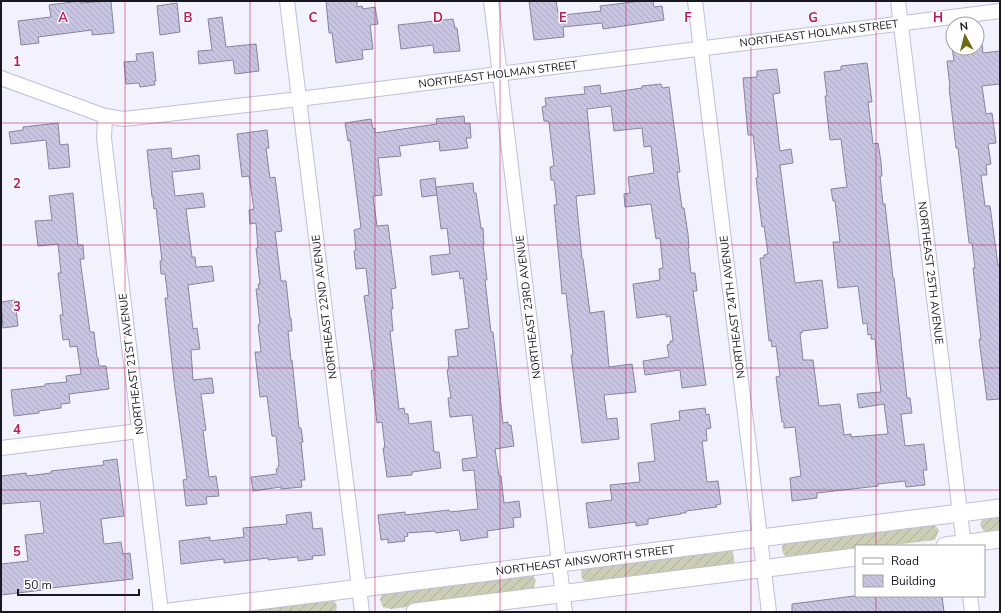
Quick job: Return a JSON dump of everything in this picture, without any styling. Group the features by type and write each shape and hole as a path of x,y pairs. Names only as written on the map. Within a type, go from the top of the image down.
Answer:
{"street":[{"name":"NORTHEAST 22ND AVENUE","path":"287,1 362,612"},
{"name":"NORTHEAST 23RD AVENUE","path":"491,1 565,612"},
{"name":"NORTHEAST 24TH AVENUE","path":"695,1 769,612"},
{"name":"NORTHEAST 25TH AVENUE","path":"898,1 964,545"},
{"name":"NORTHEAST HOLMAN STREET","path":"1,78 105,116 124,119 299,99 1000,11"},
{"name":"NORTHEAST 21ST AVENUE","path":"105,116 104,138 161,612"},
{"path":"1,448 139,431"},
{"name":"NORTHEAST AINSWORTH STREET","path":"169,612 1000,508"},
{"path":"964,545 1000,539"},
{"path":"415,612 855,557"},
{"path":"970,597 972,612"}],"green space":[{"path":"1000,515 1000,531 985,533 980,525 983,517"},
{"path":"932,522 939,530 935,540 892,545 855,545 855,550 790,558 785,556 782,552 784,542"},
{"path":"732,546 735,565 588,583 582,579 581,571 587,564"},
{"path":"531,573 536,580 533,590 391,609 383,607 380,600 382,593"},
{"path":"329,598 334,600 337,606 336,612 222,612"}],"building":[{"path":"80,1 80,3 111,1 114,33 92,35 92,30 38,37 39,43 21,45 18,21 51,17 49,5"},
{"path":"326,1 357,1 357,7 362,6 363,9 375,7 378,24 370,25 373,49 362,50 363,59 336,63 332,33 329,33"},
{"path":"529,1 556,1 558,13 561,13 562,15 601,11 600,6 653,1 654,7 662,6 664,20 603,29 602,23 563,27 564,37 534,40"},
{"path":"177,3 180,32 160,35 157,6"},
{"path":"222,17 226,47 256,44 259,71 235,74 233,60 199,64 198,51 212,50 208,19"},
{"path":"453,19 455,28 457,28 460,51 434,53 433,45 401,49 398,25"},
{"path":"1000,51 1000,84 982,86 986,114 992,113 996,143 988,144 991,164 986,165 987,175 981,175 985,206 990,206 998,265 1000,265 1000,399 987,400 979,339 981,339 973,268 975,268 972,243 969,243 949,87 947,61 954,61 953,56 985,56 985,53"},
{"path":"153,52 156,81 154,81 155,85 140,87 139,83 126,84 124,62 137,61 136,54"},
{"path":"867,63 872,102 868,102 873,144 878,143 881,162 882,176 880,176 883,204 885,204 907,398 910,398 912,413 901,414 905,446 924,444 927,470 923,470 925,485 906,487 905,481 878,484 878,486 817,493 817,498 792,501 790,478 801,476 795,427 784,428 784,422 782,422 776,377 780,376 776,346 772,347 771,340 769,341 760,258 764,258 764,255 768,254 764,226 762,227 756,178 758,177 753,135 748,135 743,78 757,77 757,71 777,69 780,93 773,94 780,151 791,149 793,163 780,165 795,283 822,280 828,328 802,331 802,333 800,333 803,360 813,360 819,406 840,404 844,435 851,434 851,437 888,434 884,404 859,408 857,394 881,392 875,339 871,339 871,334 868,335 867,323 863,324 858,286 838,288 833,242 840,242 835,201 833,201 831,189 847,187 841,139 830,140 824,72 841,70 841,66"},
{"path":"661,84 662,88 669,87 680,172 677,172 682,208 684,208 688,234 691,273 695,273 697,291 693,291 706,385 682,388 680,370 645,375 643,361 669,357 667,345 670,344 670,341 673,341 670,316 666,317 666,314 637,318 633,284 660,280 659,269 663,268 660,238 656,239 651,204 625,207 624,194 630,193 628,177 654,173 651,146 644,147 642,128 614,131 611,106 587,109 595,194 576,196 582,259 590,313 604,311 609,367 632,364 636,392 604,395 607,419 617,418 619,439 582,443 571,355 573,355 566,293 562,294 554,205 557,205 554,180 551,180 550,167 554,166 549,123 548,121 544,121 542,107 546,106 545,98 585,94 584,87 600,85 601,94"},
{"path":"464,116 465,124 470,123 471,138 466,138 468,148 440,151 439,141 399,146 401,156 378,158 382,195 373,196 377,226 388,225 396,288 391,289 393,331 390,331 399,409 404,408 405,414 408,414 409,424 431,421 434,452 439,452 441,468 412,472 412,475 387,477 383,448 385,448 382,422 377,423 371,371 374,370 364,296 369,295 366,268 356,269 354,230 361,228 350,140 348,141 345,123 371,119 373,129 375,128 375,133 437,124 436,119"},
{"path":"58,123 60,145 68,144 70,167 49,169 46,140 11,144 9,132 23,130 23,127"},
{"path":"267,130 269,148 266,148 270,178 275,177 282,231 275,232 281,281 286,281 291,318 292,331 288,331 299,428 301,428 303,442 301,442 305,480 301,480 302,487 281,489 281,487 253,491 251,477 277,474 276,469 278,469 279,465 276,436 272,436 267,396 260,397 255,352 261,352 258,325 260,324 256,289 259,289 258,284 260,284 256,248 258,248 256,223 250,224 249,210 254,209 249,176 242,177 237,134"},
{"path":"171,148 172,159 199,155 200,169 172,172 175,196 203,193 205,207 186,209 192,257 195,257 196,267 212,266 214,281 188,285 193,329 197,328 200,349 191,350 193,380 212,378 214,393 201,394 206,430 203,431 209,477 216,476 219,496 206,497 207,504 186,506 183,480 187,479 165,298 168,298 165,274 161,274 160,261 162,261 156,208 154,209 152,197 147,150"},
{"path":"435,178 437,195 422,197 420,180"},
{"path":"473,183 474,193 476,193 481,228 483,228 483,244 487,280 485,280 491,332 493,332 503,423 508,422 508,425 511,425 514,446 495,449 499,476 501,476 504,503 519,501 521,517 513,518 514,527 487,531 488,537 461,541 459,530 436,533 435,531 407,533 408,536 404,537 405,541 388,543 388,539 381,540 378,515 405,512 405,515 449,510 450,512 478,509 474,470 463,471 462,459 477,457 472,415 450,417 448,398 451,398 447,370 449,369 448,357 458,356 455,330 469,328 463,278 460,279 459,271 432,275 430,256 450,254 447,228 441,229 436,187"},
{"path":"73,193 78,245 83,245 84,259 80,259 90,332 94,332 99,366 106,366 109,389 69,394 70,403 61,404 61,408 39,411 39,413 14,416 11,390 67,382 66,376 81,374 77,346 70,347 69,339 63,340 60,315 63,315 58,273 61,273 58,244 38,246 35,221 52,220 49,196"},
{"path":"15,300 18,326 3,328 1,302"},
{"path":"705,408 706,415 709,414 711,428 706,429 707,441 702,441 707,482 718,481 721,504 716,505 717,507 686,511 686,513 648,519 648,524 636,526 636,522 589,528 586,503 612,500 610,485 640,482 638,463 655,461 651,424 680,420 679,411"},
{"path":"117,459 124,516 101,519 104,544 121,542 123,554 130,553 133,579 1,595 1,564 28,561 25,535 44,533 40,501 1,504 1,476 26,473 27,476 51,473 51,471 104,465 103,461"},
{"path":"311,512 313,529 322,528 325,555 312,556 313,559 298,561 298,557 268,560 268,558 224,563 224,559 181,564 179,541 210,537 210,541 244,537 243,528 287,524 286,515"},
{"path":"854,596 942,597 944,612 792,612 792,604"}]}
